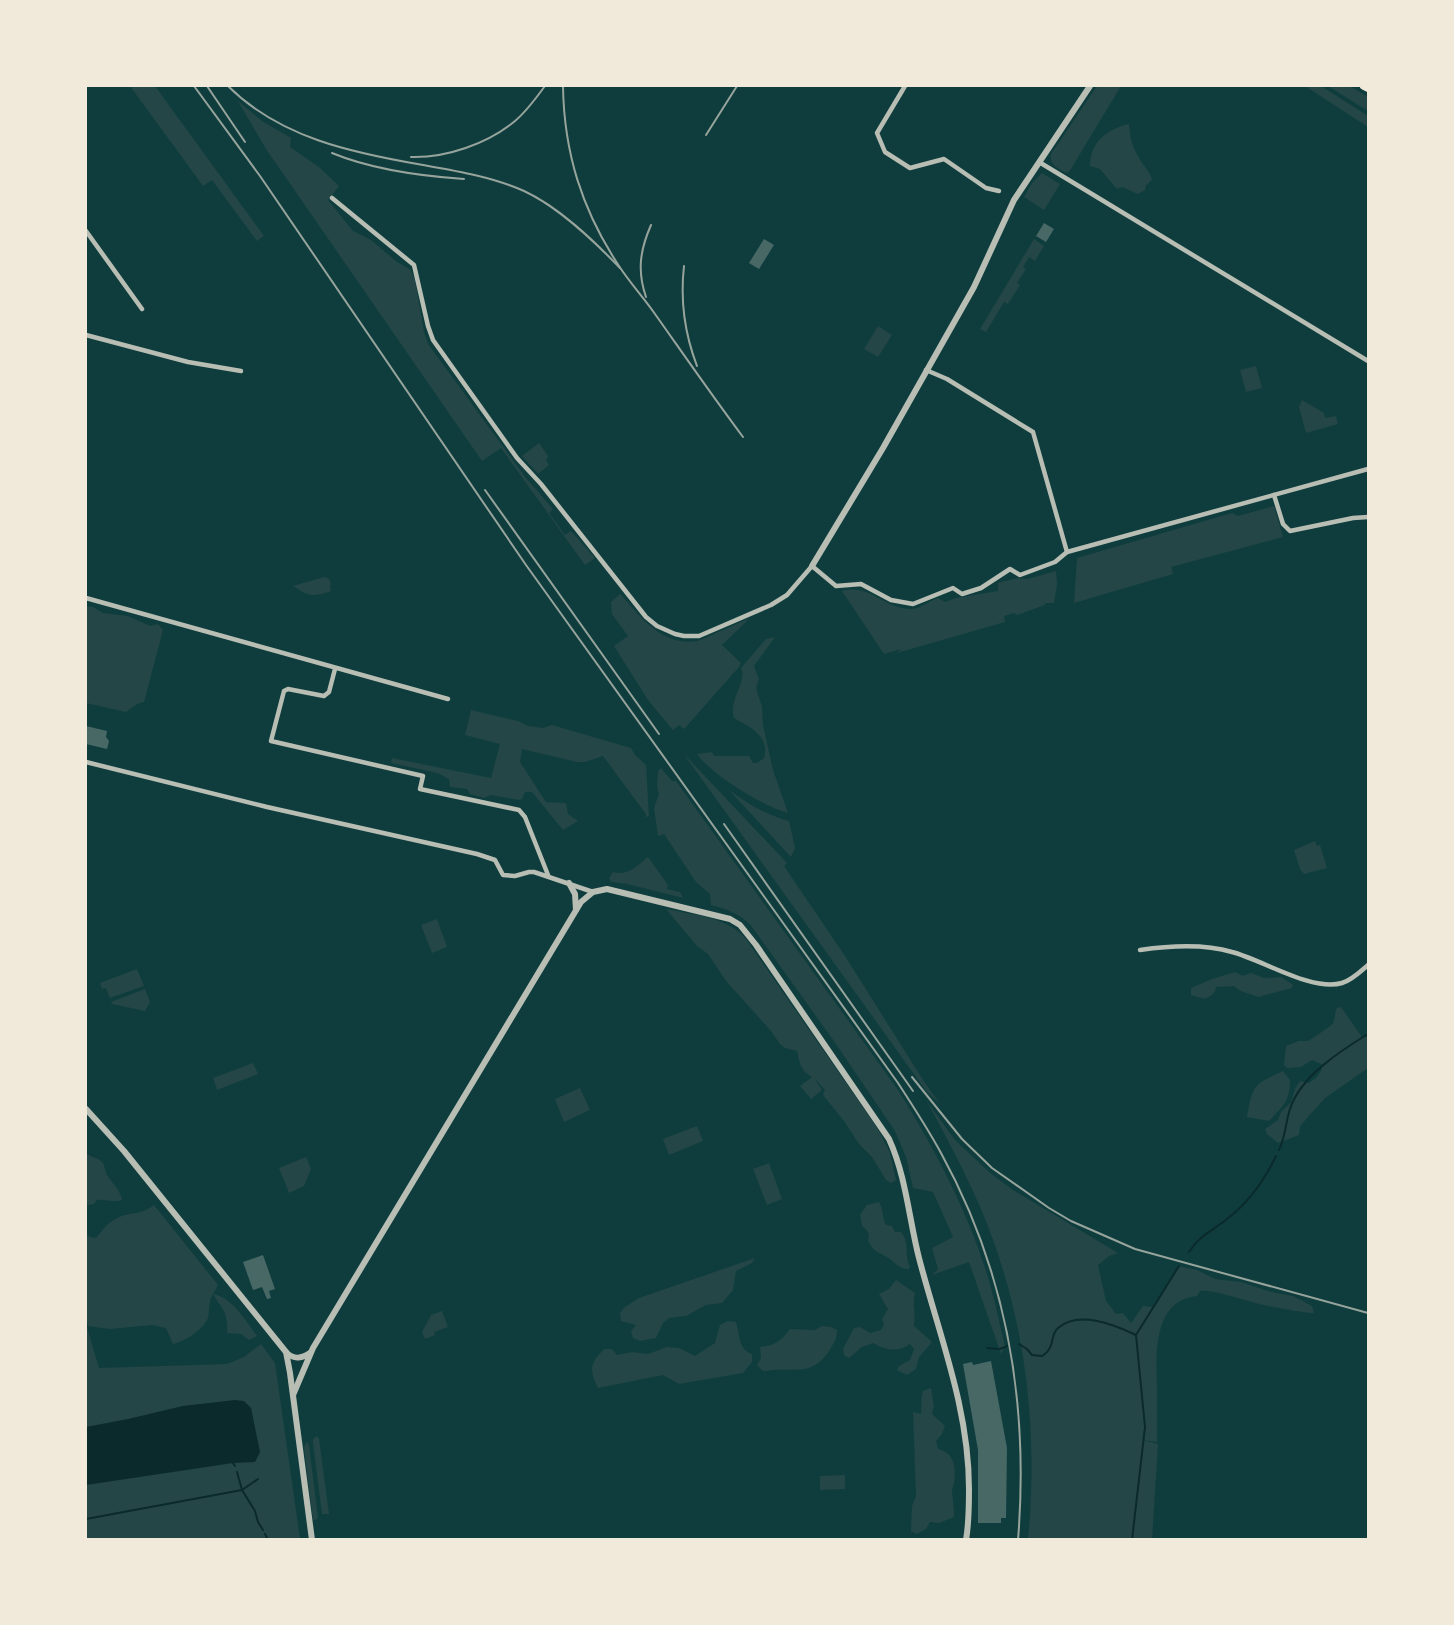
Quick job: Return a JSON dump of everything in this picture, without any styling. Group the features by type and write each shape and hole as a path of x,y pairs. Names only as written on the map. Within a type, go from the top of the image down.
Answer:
{"main road":[{"path":"1364,86 1368,88"}],"street":[{"path":"905,86 877,133 885,152 910,168 944,159 986,188 999,191"},
{"path":"332,198 414,265 433,340 526,469 541,484 646,617 666,631 684,636 708,633 779,601 796,586 812,566 883,448 974,287 1014,200 1090,86"},
{"path":"1039,162 1368,361"},
{"path":"86,231 142,309"},
{"path":"86,335 188,362 242,372"},
{"path":"926,370 947,379 1033,432 1067,552"},
{"path":"812,566 836,585 861,584 891,600 913,604 953,588 962,594 981,588 1010,569 1020,575 1055,562 1067,552 1368,469"},
{"path":"1274,495 1283,524 1290,531 1368,517"},
{"path":"86,598 448,699"},
{"path":"335,669 329,692 324,696 288,689 284,691 271,741 423,777 420,789 519,810 525,817 549,875"},
{"path":"86,762 267,807 492,857 503,875 508,877 529,872 549,875 593,892"},
{"path":"569,883 575,894 576,911"},
{"path":"293,1395 311,1352 576,911 585,897 593,892 607,889 721,917 741,925 884,1130 896,1158 918,1253 959,1398 968,1456 969,1501 966,1539"},
{"path":"1140,950 1170,946 1230,951 1315,984 1331,985 1352,979 1368,965"},
{"path":"86,1110 124,1151 286,1352 296,1358 311,1352"},
{"path":"286,1352 312,1539"}],"shaded area":[{"path":"130,86 155,86 264,236 257,241 212,180 203,186"},
{"path":"1097,86 1121,86 1069,172 1066,173 1053,164 1051,154"},
{"path":"1305,86 1321,86 1368,116 1368,127"},
{"path":"1328,86 1350,86 1368,97 1368,111"},
{"path":"238,101 262,121 291,138 290,147 319,167 339,186 328,200 353,231 371,240 397,262 411,270 428,344 526,478 553,509 549,513 565,535 571,531 595,558 585,565 501,448 482,461 266,149"},
{"path":"1129,124 1135,150 1152,180 1146,185 1145,190 1138,194 1122,187 1117,189 1100,169 1090,166 1093,150 1101,138 1114,129"},
{"path":"1042,173 1060,184 1044,210 1024,197 1032,183"},
{"path":"1034,239 1044,246 1035,261 1029,257 1023,267 1026,269 1017,283 1020,285 1008,304 1004,302 986,332 980,329"},
{"path":"878,326 892,335 878,357 864,349"},
{"path":"1256,366 1262,388 1246,392 1240,370"},
{"path":"1302,400 1324,413 1325,418 1336,416 1338,424 1306,433 1299,407"},
{"path":"539,443 548,456 546,460 549,465 538,474 522,456"},
{"path":"1274,506 1283,537 1171,567 1173,574 1074,603 1077,558 1232,513 1238,516"},
{"path":"1056,571 1057,584 1054,603 1045,603 1045,605 1017,615 1014,613 1004,616 1005,622 897,653 901,649 884,654 842,591 860,590 892,605 914,609 938,598 945,602 998,591 998,583 1017,578 1027,579"},
{"path":"324,577 330,581 331,591 312,595 293,586"},
{"path":"620,594 653,628 663,635 685,642 698,641 750,618 722,645 741,663 739,667 684,729 679,725 673,730 648,700 614,646 628,636 612,614 611,602"},
{"path":"86,606 103,613 128,616 150,626 158,624 163,630 144,702 126,712 86,703"},
{"path":"775,637 754,666 759,679 756,688 762,707 763,725 773,770 788,813 765,804 738,789 704,763 697,754 712,752 714,756 749,756 753,763 764,758 764,743 761,738 752,729 734,718 733,711 742,679 741,668 766,639"},
{"path":"471,710 518,721 528,726 543,728 552,725 631,748 646,765 649,816 646,817 603,756 577,762 522,749 520,762 546,802 566,803 568,814 578,821 563,830 532,792 525,792 519,800 491,795 484,798 470,794 467,789 450,787 449,779 437,773 391,763 392,758 491,778 500,744 465,735"},
{"path":"683,753 787,863 784,866 940,1104 927,1092"},
{"path":"661,768 672,781 676,781 898,1090 926,1136 951,1184 982,1258 1005,1347 1001,1354 969,1262 932,1275 938,1269 932,1248 953,1237 933,1192 913,1188 906,1157 895,1131 750,924 732,912 711,905 710,894 696,882 664,834 658,836 654,808 659,794 658,771"},
{"path":"728,789 757,808 789,821 795,848 791,857"},
{"path":"1315,841 1317,846 1320,845 1327,868 1304,874 1294,850"},
{"path":"648,857 668,885 667,889 680,892 683,898 611,882 609,878 613,872 628,871"},
{"path":"666,909 720,921 746,939 878,1129 890,1153 896,1180 891,1183 886,1180 872,1157 859,1144 823,1095 825,1090 814,1078 822,1090 811,1099 800,1086 812,1077 803,1069 797,1051 780,1044 726,981 708,954 697,946"},
{"path":"437,919 447,947 432,953 421,925"},
{"path":"137,969 144,986 110,998 106,988 102,989 100,983"},
{"path":"1235,972 1243,976 1251,973 1264,978 1281,977 1293,985 1292,988 1258,997 1242,992 1234,986 1216,987 1212,994 1204,999 1191,995 1191,988"},
{"path":"145,989 150,1002 145,1011 111,1002"},
{"path":"1341,1007 1362,1037 1368,1037 1368,1068 1325,1098 1300,1126 1299,1135 1278,1143 1267,1134 1265,1129 1278,1120 1281,1112 1291,1102 1300,1081 1309,1083 1322,1069 1321,1064 1312,1060 1301,1067 1287,1068 1284,1065 1286,1046 1299,1041 1308,1041 1326,1029 1333,1023 1337,1008"},
{"path":"253,1063 258,1074 217,1090 213,1078"},
{"path":"1283,1071 1290,1080 1289,1094 1282,1107 1269,1121 1247,1117 1256,1087"},
{"path":"580,1088 590,1110 564,1122 555,1099"},
{"path":"926,1100 955,1140 989,1172 1013,1190 1118,1253 1109,1256 1098,1265 1106,1301 1116,1314 1123,1313 1131,1323 1143,1306 1153,1307 1179,1266 1197,1270 1215,1279 1241,1282 1271,1292 1293,1296 1312,1306 1314,1313 1270,1306 1217,1292 1200,1291 1197,1296 1182,1300 1164,1319 1156,1362 1157,1442 1143,1440 1158,1444 1152,1539 1028,1539 1031,1497 1030,1413 1018,1330 996,1248 981,1209"},
{"path":"697,1126 703,1141 669,1155 663,1139"},
{"path":"86,1153 103,1163 107,1175 122,1200 97,1200 94,1204 86,1204"},
{"path":"306,1157 311,1169 304,1186 289,1193 279,1168"},
{"path":"769,1163 782,1199 767,1205 753,1169"},
{"path":"879,1202 886,1225 892,1226 895,1232 901,1232 904,1236 910,1267 908,1269 876,1251 868,1241 868,1232 862,1226 860,1215 867,1205"},
{"path":"154,1205 218,1285 210,1300 206,1322 193,1335 173,1344 166,1328 152,1325 110,1329 88,1326 86,1318 86,1234 96,1238 114,1219"},
{"path":"755,1258 752,1263 736,1271 733,1290 722,1303 706,1305 686,1316 669,1318 663,1323 656,1338 640,1341 633,1338 631,1331 636,1325 621,1321 620,1313 639,1298"},
{"path":"896,1280 915,1293 914,1326 932,1342 919,1357 916,1369 907,1375 897,1370 899,1366 910,1360 914,1349 910,1344 891,1350 873,1343 862,1347 849,1358 844,1355 843,1349 854,1328 860,1327 870,1333 881,1330 884,1325 882,1319 888,1309 879,1294 889,1289"},
{"path":"213,1294 232,1305 257,1336 249,1340 241,1334 227,1333 226,1315"},
{"path":"442,1311 448,1327 434,1332 435,1335 425,1339 422,1332 431,1315"},
{"path":"728,1321 736,1322 744,1349 752,1354 752,1362 743,1373 679,1384 663,1375 598,1388 592,1367 604,1349 612,1349 617,1355 632,1352 648,1354 667,1347 679,1348 695,1356 715,1343 720,1325"},
{"path":"86,1324 99,1368 227,1364 244,1357 261,1344 275,1363 300,1539 86,1539"},
{"path":"822,1326 837,1330 837,1335 831,1348 817,1364 802,1369 763,1371 757,1365 761,1358 760,1347 778,1342 790,1329 815,1330"},
{"path":"931,1388 934,1406 932,1414 945,1426 936,1441 938,1449 948,1454 954,1467 952,1493 954,1517 939,1523 930,1522 926,1529 917,1534 911,1531 912,1506 916,1496 913,1412 921,1414 923,1391"},
{"path":"244,1401 251,1408 260,1452 255,1462 233,1463 86,1485 86,1427 183,1406"},
{"path":"317,1436 329,1514 322,1514 313,1443 313,1439"},
{"path":"307,1442 318,1518 315,1520 313,1520 304,1447"},
{"path":"845,1475 845,1489 820,1490 820,1476"}],"building":[{"path":"1044,223 1054,229 1046,242 1036,236"},
{"path":"764,239 774,245 759,269 749,263"},
{"path":"86,726 107,731 106,737 109,741 107,749 86,744"},
{"path":"263,1255 275,1289 269,1291 271,1298 267,1299 262,1287 253,1290 243,1262"},
{"path":"991,1361 1007,1448 1006,1518 1001,1518 1001,1523 978,1523 978,1450 963,1364 972,1362 973,1365"}],"waterway":[{"path":"1279,1150 1290,1109 1302,1086 1322,1066 1368,1034"},
{"path":"1189,1252 1202,1237 1235,1213 1249,1198 1276,1156"},
{"path":"1136,1335 1179,1266"},
{"path":"1019,1344 1032,1355 1042,1356 1049,1350 1054,1333 1058,1328 1076,1320 1097,1321 1136,1335"},
{"path":"1132,1540 1145,1427 1136,1335"},
{"path":"987,1348 1000,1349 1007,1346"},
{"path":"237,1472 242,1490 263,1530"},
{"path":"86,1519 242,1490 258,1479"},
{"path":"265,1534 268,1540"}],"railway":[{"path":"194,86 260,176 526,565 898,1083 936,1144 964,1199 982,1245 997,1292 1008,1340 1016,1389 1020,1439 1021,1489 1018,1540"},
{"path":"207,86 245,142"},
{"path":"228,86 248,104 271,119 319,140 370,155 475,175 524,191 563,215 620,268"},
{"path":"411,157 438,155 479,143 504,129 519,117 545,86"},
{"path":"563,86 571,158 577,180 595,224 623,272 743,437"},
{"path":"706,135 737,86"},
{"path":"332,153 364,164 397,171 464,179"},
{"path":"646,297 641,278 641,261 644,243 651,225"},
{"path":"684,266 684,316 697,366"},
{"path":"485,490 659,734"},
{"path":"724,824 913,1091"},
{"path":"912,1077 962,1139 992,1168 1071,1221 1135,1249 1368,1313"}]}
